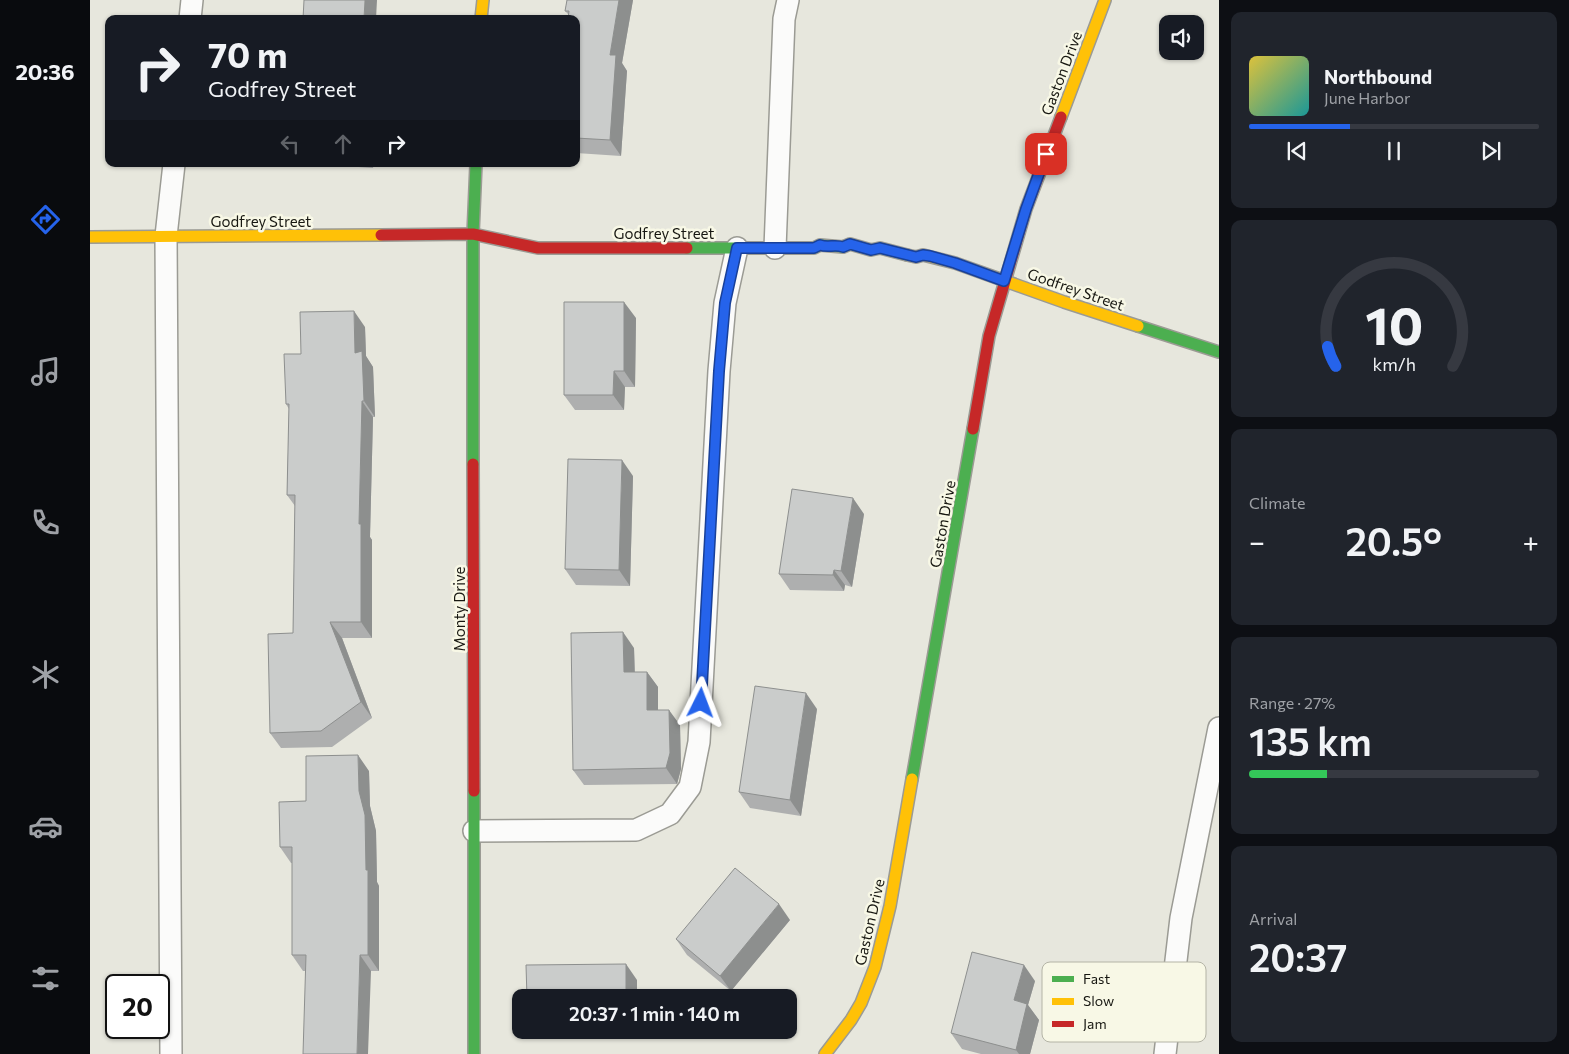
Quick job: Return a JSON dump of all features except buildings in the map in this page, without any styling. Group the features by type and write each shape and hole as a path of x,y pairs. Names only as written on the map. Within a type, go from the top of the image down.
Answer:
{"street":[{"path":"481,15 482,0"},
{"name":"Gaston Drive","path":"825,1054 852,1021 866,993 879,952 890,906 990,336 1004,281 1026,209 1105,0"},
{"name":"Monty Drive","path":"474,1054 473,234 476,167"},
{"name":"Godfrey Street","path":"90,237 473,234 538,248 814,248 820,245 843,247 850,244 871,250 880,248 916,257 923,255 955,263 1219,352"}],"lane":[{"path":"190,15 192,0"},
{"path":"775,248 784,19 788,0"},
{"path":"170,1054 166,236 174,167"},
{"path":"474,831 636,830 670,814 690,787 699,742 719,371 724,312 737,248"},
{"path":"1176,962 1181,918 1219,728"}],"traffic: fast":[{"path":"473,464 473,234 476,167"},
{"path":"687,248 814,248 820,245 843,247 850,244 871,250 880,248 907,255"},
{"path":"1138,326 1219,352"},
{"path":"912,779 973,429"},
{"path":"474,791 474,1054"}],"traffic: slow":[{"path":"481,15 483,0"},
{"path":"1061,117 1105,0"},
{"path":"90,237 381,235"},
{"path":"907,255 916,257 923,255 955,263 1138,326"},
{"path":"825,1054 851,1020 861,1003 875,967 890,906 912,779"}],"traffic: jam":[{"path":"973,429 989,336 1026,209 1061,117"},
{"path":"381,235 473,234 538,248 687,248"},
{"path":"473,464 474,791"}],"route":[{"path":"701,703 719,371 725,303 737,248 814,248 820,245 843,247 850,244 871,250 880,248 916,257 930,256 1004,281 1026,209 1046,154"}]}
